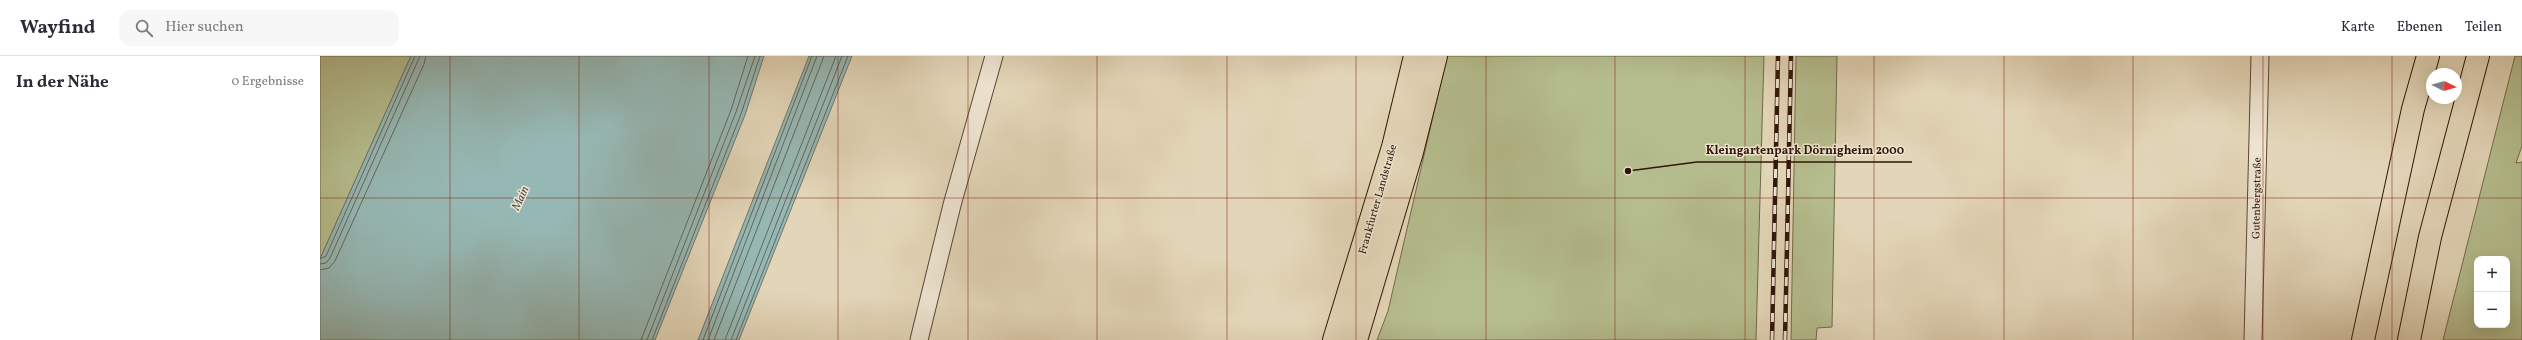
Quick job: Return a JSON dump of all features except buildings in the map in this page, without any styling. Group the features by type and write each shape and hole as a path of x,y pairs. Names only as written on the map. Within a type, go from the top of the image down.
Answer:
{"main road":[{"name":"Frankfurter Landstraße","path":"1334,340 1388,162 1415,56"},
{"name":"Frankfurter Landstraße","path":"1356,340 1410,160 1436,56"},
{"path":"2363,340 2411,117 2428,56"},
{"path":"2409,340 2430,237 2478,56"}],"street":[{"path":"919,340 952,205 994,56"},
{"name":"Gutenbergstraße","path":"2253,340 2260,56"}],"green space":[{"path":"320,56 411,56 320,259"},
{"path":"1447,56 1764,56 1756,340 1377,340 1388,311"},
{"path":"1796,56 1837,56 1832,327 1817,328 1816,340 1791,340"},
{"path":"2515,56 2522,56 2522,146 2516,163 2522,162 2522,340 2443,340"}],"water":[{"name":"Main","path":"411,56 764,56 745,115 655,340 320,340 320,259"},
{"path":"809,56 852,56 739,340 698,340"}],"railway":[{"path":"1772,340 1778,56"},
{"path":"1785,340 1791,56"}],"place":[{"name":"Kleingartenpark Dörnigheim 2000","path":"1628,171"}]}
